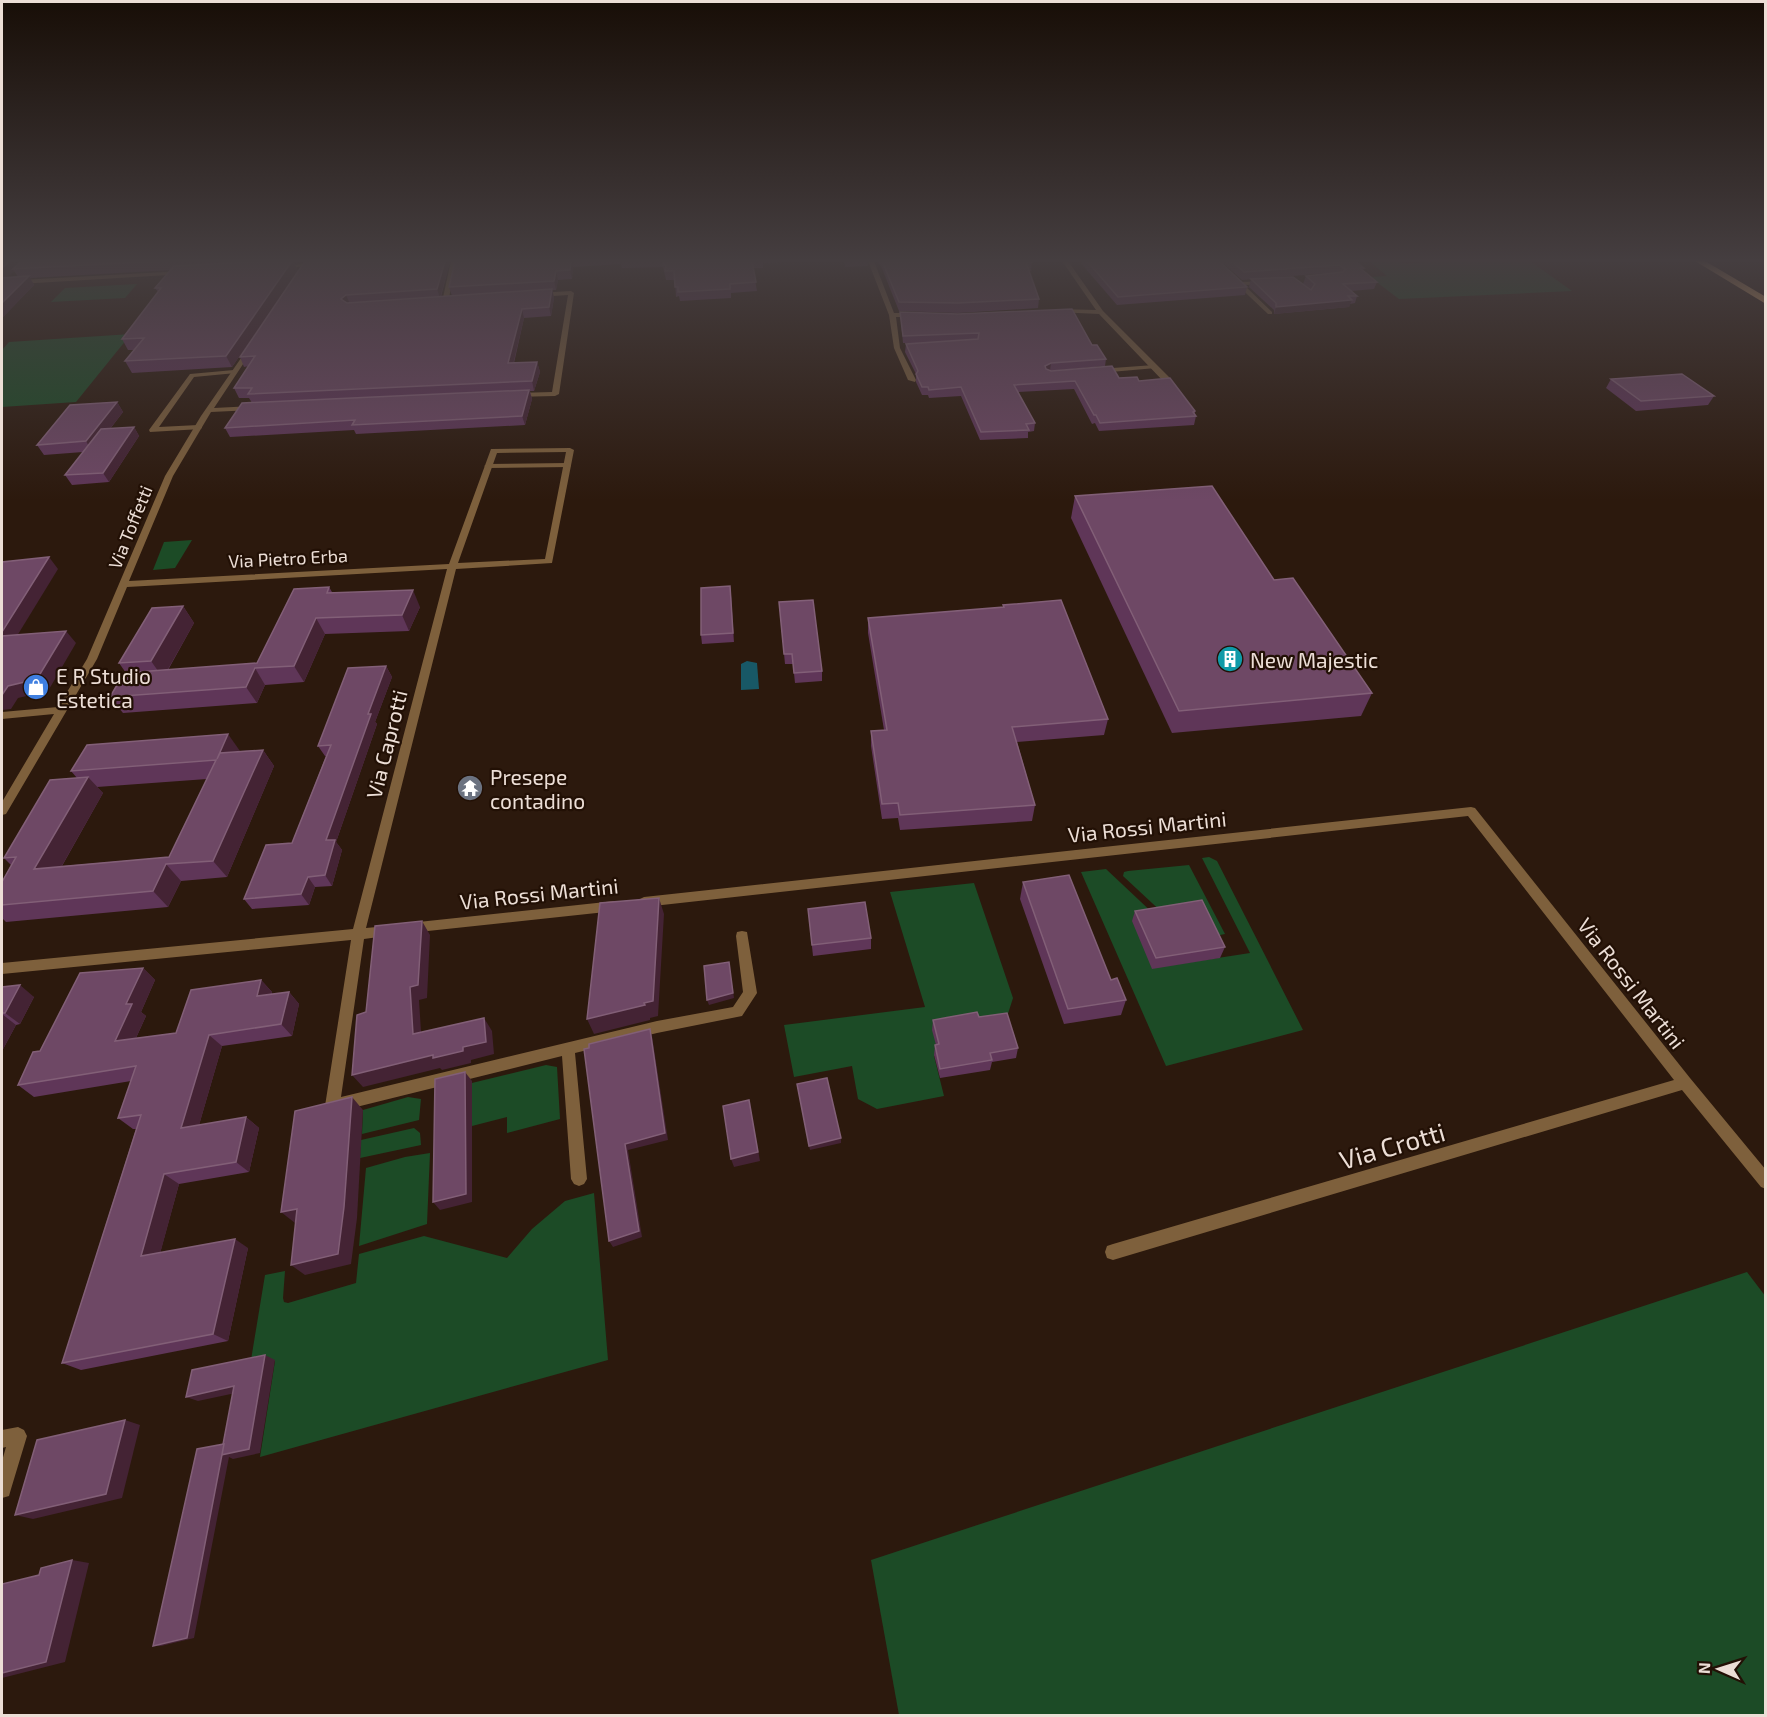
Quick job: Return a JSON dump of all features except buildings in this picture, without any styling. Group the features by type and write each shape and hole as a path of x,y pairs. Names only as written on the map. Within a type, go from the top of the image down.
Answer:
{"street":[{"name":"Via Toffetti","path":"2,812 92,659 169,476 198,427 256,341"},
{"path":"507,396 555,394 564,341"},
{"path":"896,341 912,380"},
{"path":"1129,341 1167,380"},
{"path":"897,348 908,348"},
{"path":"1085,372 1154,367"},
{"path":"198,427 153,429 192,375 234,372"},
{"path":"209,410 257,408"},
{"path":"453,564 488,466 494,451 570,450 567,465 488,466"},
{"name":"Via Pietro Erba","path":"125,584 453,564 549,561 567,465"},
{"name":"Via Caprotti","path":"358,934 453,564"},
{"path":"2,715 62,710"},
{"name":"Via Rossi Martini","path":"2,969 358,934 1471,811 1766,1182"},
{"path":"358,934 332,1106 657,1027 737,1012 750,993 742,936"},
{"path":"568,1049 579,1179"},
{"name":"Via Crotti","path":"1113,1252 1685,1083"},
{"path":"2,1439 18,1436 2,1489"}],"green space":[{"path":"125,341 76,402 2,407 2,350 9,342"},
{"path":"192,540 175,568 153,570 164,542"},
{"path":"1209,857 1217,861 1303,1030 1166,1066 1081,872 1106,869 1157,917 1153,968 1250,953 1202,858"},
{"path":"1189,865 1225,934 1210,937 1166,916 1123,876 1124,872 1128,871"},
{"path":"974,883 1013,998 1005,1023 934,1056 944,1096 877,1109 858,1099 852,1066 794,1077 784,1025 925,1007 890,892"},
{"path":"546,1065 557,1067 560,1119 507,1133 507,1117 472,1126 447,1089"},
{"path":"408,1097 421,1099 419,1120 362,1134 363,1110"},
{"path":"414,1128 420,1133 421,1145 360,1158 361,1140"},
{"path":"430,1153 427,1224 359,1246 366,1168 405,1157"},
{"path":"594,1193 608,1360 260,1457 275,1361 250,1366 265,1275 285,1271 283,1298 284,1302 288,1303 356,1283 359,1254 424,1236 507,1258 532,1229 565,1201"},
{"path":"1747,1272 1766,1297 1765,1715 899,1715 871,1560"}],"water":[{"path":"747,661 757,663 759,689 741,690 741,664"}],"place":[{"name":"New Majestic","path":"1230,659"},
{"name":"E R Studio Estetica","path":"36,687"},
{"name":"Presepe contadino","path":"470,788"}]}
